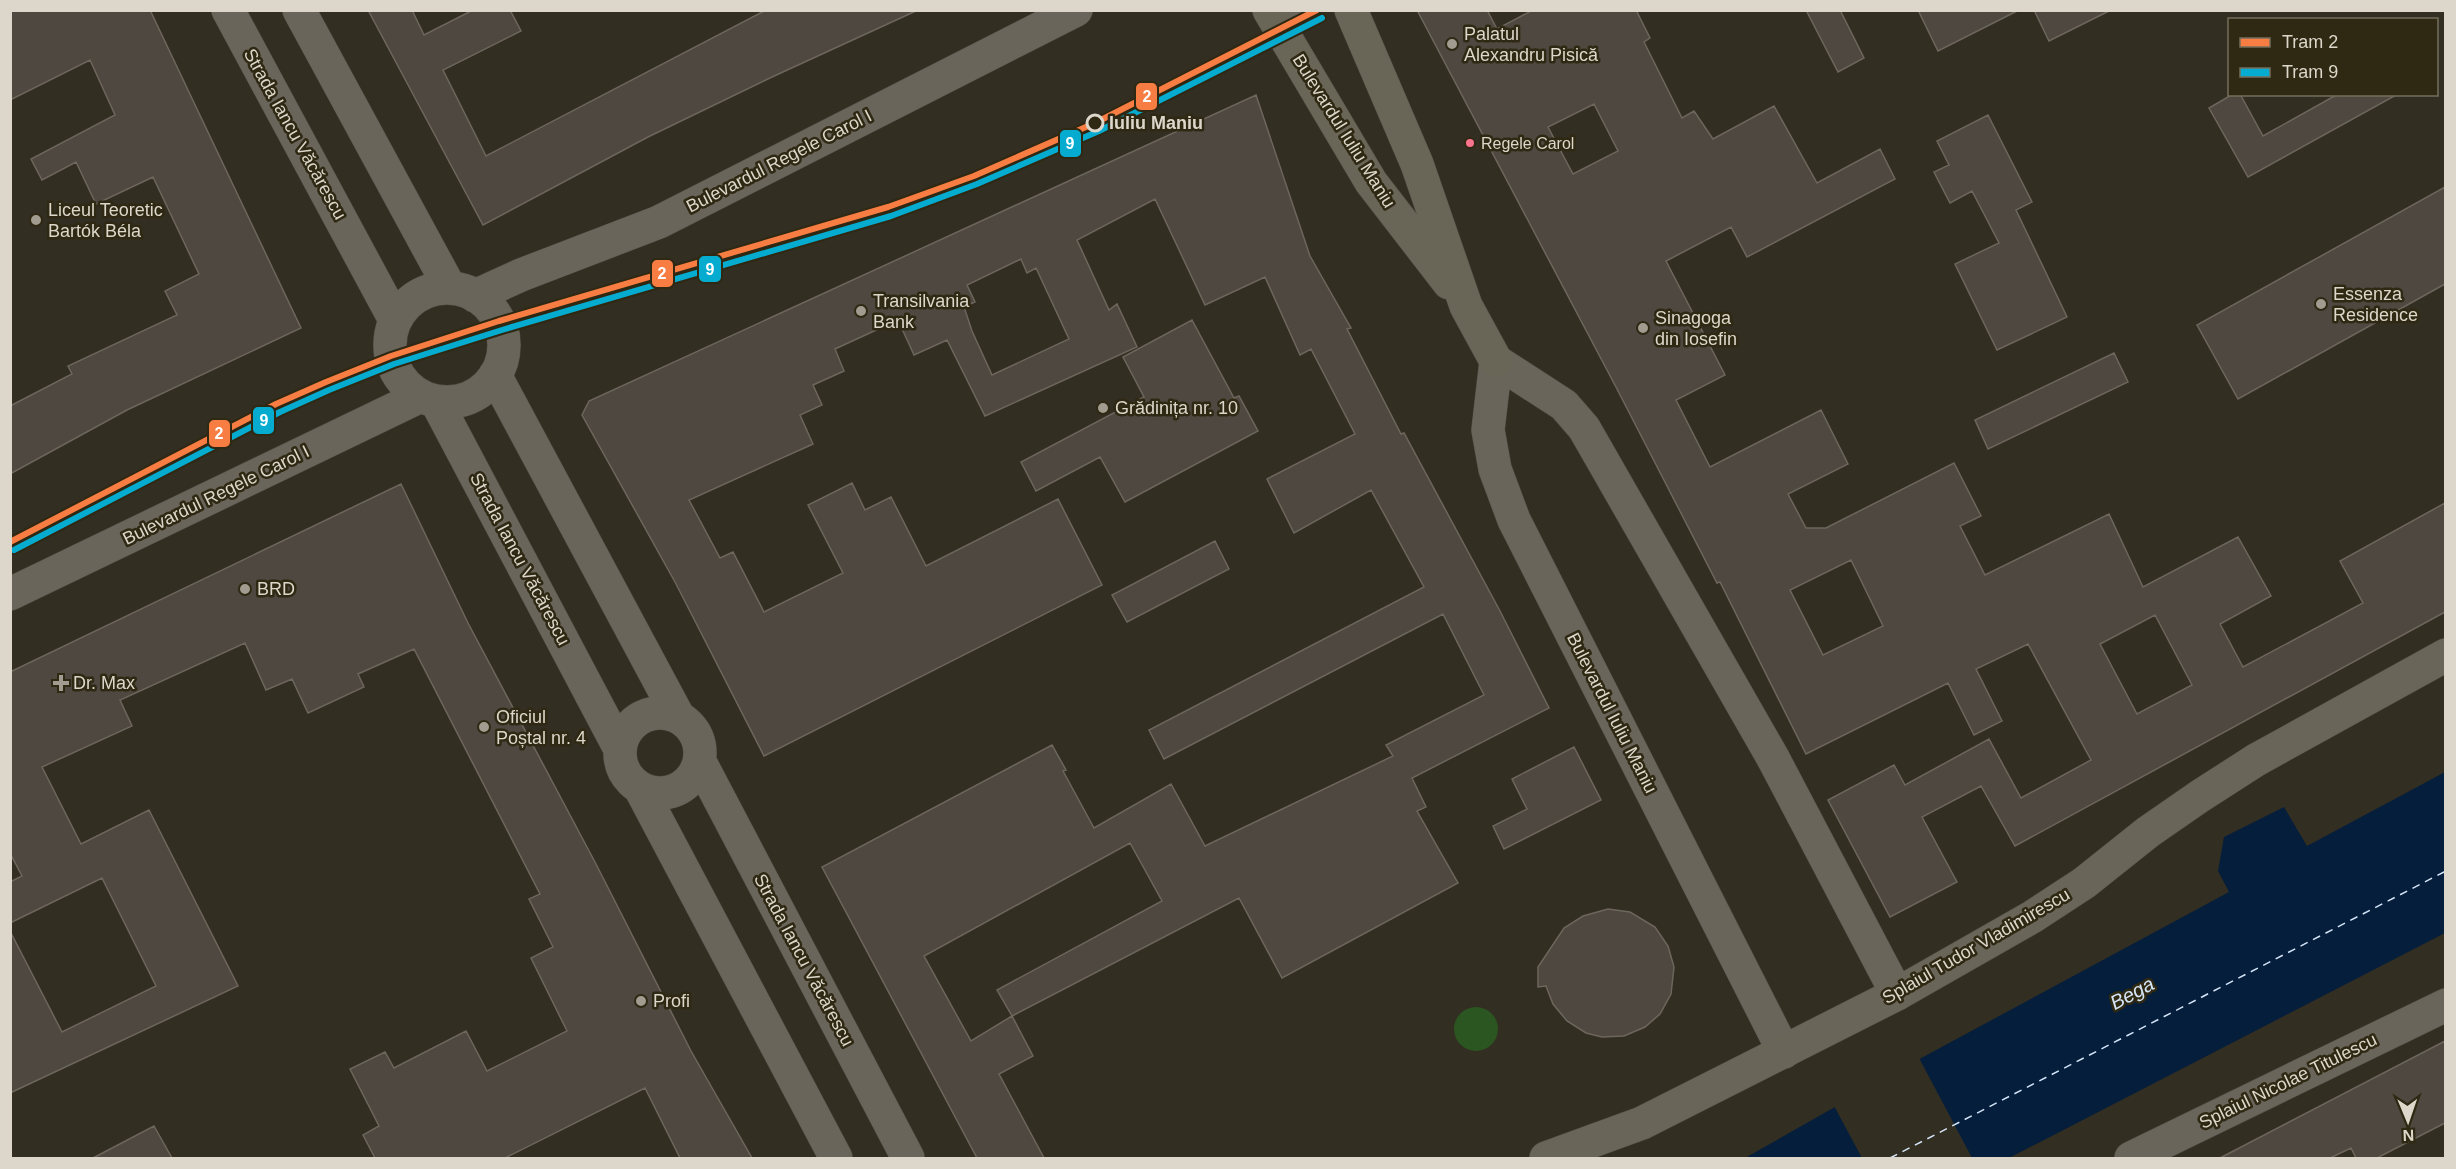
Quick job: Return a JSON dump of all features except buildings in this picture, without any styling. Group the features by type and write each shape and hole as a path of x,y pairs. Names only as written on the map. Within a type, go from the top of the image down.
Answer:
{"main road":[{"name":"Bulevardul Iuliu Maniu","path":"1351,10 1418,164 1466,306"},
{"name":"Bulevardul Iuliu Maniu","path":"1282,15 1371,182 1466,306 1496,361"}],"street":[{"name":"Strada Iancu Văcărescu","path":"228,10 395,320"},
{"path":"299,10 462,292"},
{"name":"Bulevardul Regele Carol I","path":"462,292 521,275 659,222 1076,10"},
{"path":"433,290 462,292 489,306 499,321 504,348 495,375 484,388 470,397 453,402 429,398 407,386 397,372 391,356 390,340 395,320 405,306 418,296 433,290"},
{"name":"Bulevardul Iuliu Maniu","path":"1784,1052 1514,520 1495,469 1488,430 1496,361 1564,405 1584,428 1773,758 1897,994"},
{"path":"495,375 678,716"},
{"name":"Strada Iancu Văcărescu","path":"429,398 620,749"},
{"name":"Bulevardul Regele Carol I","path":"10,594 429,398"},
{"name":"Splaiul Tudor Vladimirescu","path":"1546,1158 1642,1123 1897,994 2032,917 2084,882 2148,832 2256,760 2445,655"},
{"path":"640,788 655,793 670,793 684,786 694,776 700,762 701,748 697,735 689,724 678,716 663,712 648,714 634,722 624,734 620,749 620,760 624,772 640,788 836,1158"},
{"name":"Strada Iancu Văcărescu","path":"700,762 908,1158"},
{"name":"Splaiul Nicolae Titulescu","path":"2130,1158 2445,1005"}],"green space":[{"path":"1476,1007 1491,1014 1498,1029 1491,1044 1476,1051 1461,1044 1454,1029 1461,1014"}],"water":[{"name":"Bega","path":"2445,772 2445,933 2009,1158 1745,1158 1925,1056 2229,892 2218,871 2224,837 2284,807 2307,846"}],"pier":[{"path":"1918,1056 1972,1158 1862,1158 1833,1104"}],"ferry route":[{"path":"1890,1158 2446,871"}],"tram line":[{"name":"2","path":"10,542 276,404 326,382 391,356 499,321 888,207 974,176 1095,123 1317,10"},
{"name":"9","path":"14,550 280,412 329,390 394,364 891,216 977,184 1099,131 1322,18"}],"place":[{"name":"Palatul Alexandru Pisică","path":"1452,44"},
{"name":"Iuliu Maniu","path":"1095,123"},
{"name":"Regele Carol","path":"1470,143"},
{"name":"Liceul Teoretic Bartók Béla","path":"36,220"},
{"name":"Essenza Residence","path":"2321,304"},
{"name":"Transilvania Bank","path":"861,311"},
{"name":"Sinagoga din Iosefin","path":"1643,328"},
{"name":"Grădinița nr. 10","path":"1103,408"},
{"name":"BRD","path":"245,589"},
{"name":"Dr. Max","path":"61,683"},
{"name":"Oficiul Poștal nr. 4","path":"484,727"},
{"name":"Profi","path":"641,1001"}]}
